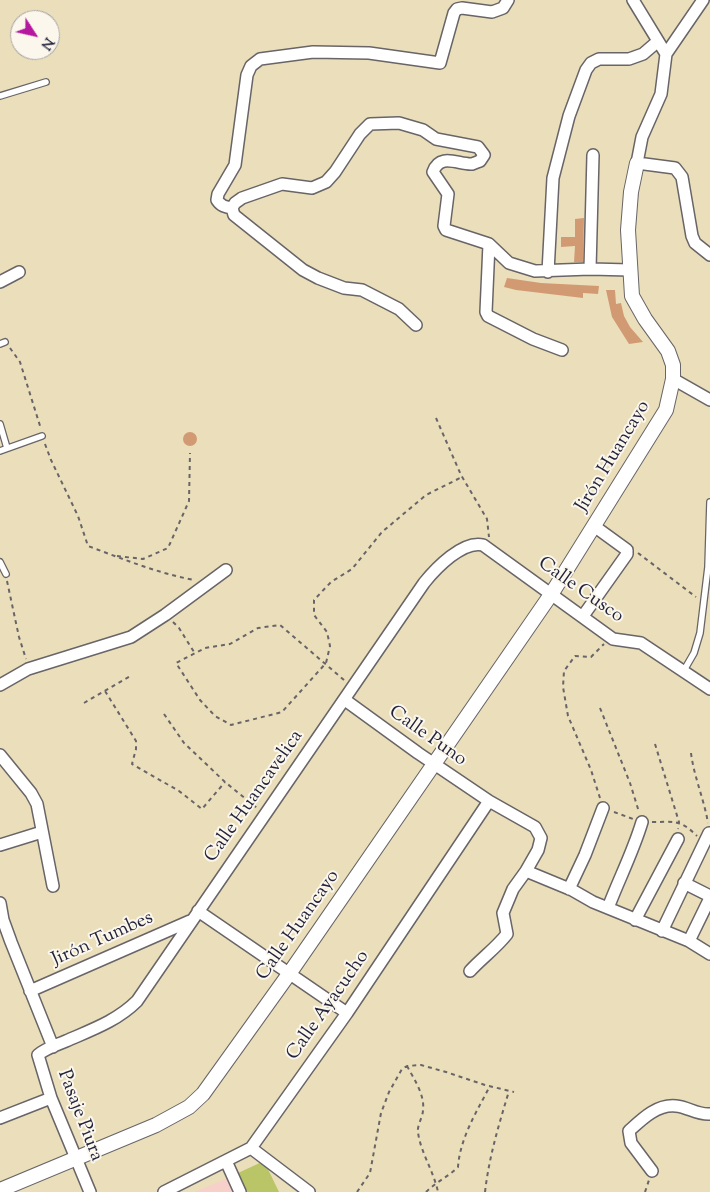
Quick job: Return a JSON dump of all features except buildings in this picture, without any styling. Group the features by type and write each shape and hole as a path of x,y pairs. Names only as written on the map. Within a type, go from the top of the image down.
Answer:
{"street":[{"path":"232,208 220,204 217,200 218,194 235,165 247,75 251,66 260,59 313,52 369,53 440,63 454,13 457,9 492,12 503,8 508,0"},
{"path":"633,0 666,54"},
{"path":"703,0 666,54 661,94 655,112 642,137 637,163 675,168 682,177 692,236 695,243 710,255"},
{"path":"548,272 553,178 568,116 586,70 591,63 599,60 629,59 643,54 657,42"},
{"path":"416,324 399,309 362,290 344,288 303,270 234,215 232,208 235,203 242,198 282,184 312,188 326,182 335,172 360,134 370,124 399,123 423,130 436,139 478,147 484,155 480,161 472,164 456,160 440,162 435,167 433,172 448,194 444,226 446,230 489,244 509,263 535,272 590,269 630,270"},
{"path":"590,269 592,155"},
{"name":"Jirón Huancayo","path":"552,593 666,410 673,380 673,365 668,351 645,319 632,296 628,230 631,192 637,163"},
{"path":"489,244 486,312 488,316 533,339 562,350"},
{"path":"0,282 19,272"},
{"path":"673,380 710,400"},
{"path":"583,616 627,554 627,550 594,526"},
{"name":"Calle Huancavelica","path":"40,1053 112,1021 128,1010 140,996 430,576 455,554 471,545 487,547"},
{"name":"Calle Cusco","path":"487,547 613,639 641,643 710,689"},
{"path":"0,684 28,669 131,637 165,615 226,570"},
{"name":"Calle Huancayo","path":"0,1190 163,1122 194,1103 203,1094 289,974 552,593"},
{"name":"Calle Puno","path":"345,700 433,764 489,801 535,827 541,838 538,850 526,871"},
{"path":"0,757 32,793 37,804 54,886"},
{"name":"Calle Ayacucho","path":"164,1192 251,1148 347,1013 489,801"},
{"path":"569,889 586,855 603,808"},
{"path":"608,908 642,822"},
{"path":"0,845 42,832"},
{"path":"662,930 707,838"},
{"path":"636,920 678,839"},
{"path":"470,971 498,946 507,934 503,913 513,889 526,871 608,908 689,941 710,954"},
{"path":"684,884 710,897 689,941"},
{"path":"0,903 10,942 52,1047"},
{"path":"198,911 347,1013"},
{"name":"Jirón Tumbes","path":"30,991 190,921"},
{"name":"Pasaje Piura","path":"40,1053 38,1056 51,1098 90,1192"},
{"path":"0,1118 51,1098"},
{"path":"652,1171 631,1142 629,1131 644,1117 660,1108 676,1106 703,1114 710,1114"},
{"path":"251,1148 309,1192"},
{"path":"226,1161 240,1192"}],"lane":[{"path":"0,96 46,82"},
{"path":"0,424 7,448"},
{"path":"0,451 42,436"},
{"path":"683,672 694,653 700,633 708,567 710,502"},
{"path":"0,562 6,574"}],"path":[{"path":"3,343 20,362 42,436 51,460 78,516 88,546 174,576 210,583"},
{"path":"436,418 462,477 487,519 487,547"},
{"path":"114,556 143,559 168,548 189,501 190,453"},
{"path":"353,688 326,663 280,625 258,628 230,644 205,648 176,663 200,700 215,716 231,725 282,712 326,663 330,646 327,632 314,615 314,600 331,582 352,569 382,532 426,495 462,477"},
{"path":"627,550 631,548 704,603"},
{"path":"6,574 19,637 28,669"},
{"path":"165,615 179,628 195,653"},
{"path":"610,636 604,645 591,657 575,656 564,671 563,687 568,716 591,770 603,808 642,822 679,822 707,838"},
{"path":"84,703 132,675"},
{"path":"105,691 136,741 132,764 179,791 202,809 225,782"},
{"path":"600,708 630,783 642,822"},
{"path":"164,714 184,743 225,782 265,814"},
{"path":"654,744 679,822 678,839"},
{"path":"691,753 692,768 706,811 707,838"},
{"path":"357,1192 370,1173 381,1113 389,1092 402,1070 407,1066 421,1065 514,1092"},
{"path":"407,1066 421,1093 424,1108 418,1131 438,1192"},
{"path":"426,1192 436,1183 447,1178 458,1167 459,1153 474,1117 490,1086"},
{"path":"485,1192 499,1124 510,1091"}],"shaded area":[{"path":"228,1178 233,1192 194,1192"}],"green space":[{"path":"264,1161 279,1192 247,1192 238,1173"}]}
